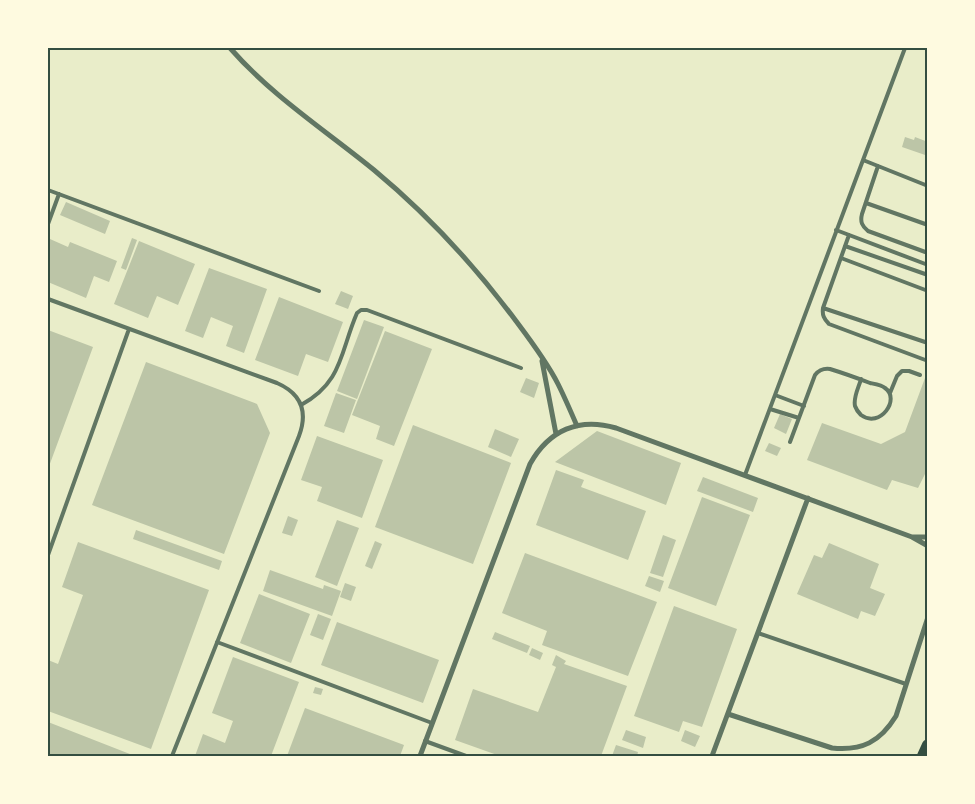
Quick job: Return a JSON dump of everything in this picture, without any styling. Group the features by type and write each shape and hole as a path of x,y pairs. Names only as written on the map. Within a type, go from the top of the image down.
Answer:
{"main road":[{"path":"923,756 928,745"}],"street":[{"path":"230,48 290,105 375,171 448,240 490,288 542,358 558,384 577,426"},
{"path":"542,358 556,434"},
{"path":"420,756 530,464 541,447 556,434 587,424 607,425 912,537 928,546"},
{"path":"712,756 808,498"},
{"path":"912,537 928,537"},
{"path":"728,714 832,748 845,749 869,743 880,736 896,716 928,617"}],"lane":[{"path":"745,475 905,48"},
{"path":"862,160 928,186"},
{"path":"878,166 860,221 868,231 928,253"},
{"path":"48,190 319,291"},
{"path":"48,224 59,194"},
{"path":"866,203 928,225"},
{"path":"836,230 928,265"},
{"path":"849,235 823,308 824,320 829,324 928,361"},
{"path":"845,246 928,275"},
{"path":"841,258 928,291"},
{"path":"48,299 277,383 295,395 304,415 303,426 172,756"},
{"path":"823,308 928,343"},
{"path":"301,405 324,389 333,377 354,318 361,310 367,310 521,368"},
{"path":"48,555 129,329"},
{"path":"790,442 815,375 824,368 885,387 890,393"},
{"path":"861,379 855,397 855,406 859,414 867,419 876,419 884,415 891,400 890,393 897,376 902,371 910,371 920,375"},
{"path":"774,395 804,406"},
{"path":"770,409 799,418"},
{"path":"758,633 906,684"},
{"path":"217,642 432,723"},
{"path":"426,742 466,756"}],"building":[{"path":"905,137 914,140 915,137 928,142 928,156 902,147"},
{"path":"66,202 110,221 105,234 60,215"},
{"path":"132,238 137,240 126,270 121,268"},
{"path":"50,239 68,247 70,242 117,261 109,282 94,276 86,298 48,282 48,246"},
{"path":"139,241 195,264 178,305 157,296 148,318 114,304"},
{"path":"209,268 267,289 244,353 226,346 233,326 211,317 203,338 185,331"},
{"path":"341,291 353,296 348,309 335,304"},
{"path":"279,297 343,322 328,362 306,354 298,376 255,360"},
{"path":"364,320 384,327 357,399 337,391"},
{"path":"48,330 93,347 48,469"},
{"path":"385,331 432,349 394,446 376,439 380,426 352,415"},
{"path":"146,362 257,404 270,433 224,554 92,505"},
{"path":"526,378 539,383 534,398 520,392"},
{"path":"925,378 928,379 928,475 925,474 918,488 892,480 887,490 807,460 822,423 881,444 905,432"},
{"path":"336,393 356,400 344,433 324,426"},
{"path":"780,414 792,419 786,434 774,428"},
{"path":"413,425 511,463 473,564 375,527"},
{"path":"495,429 519,439 511,457 488,447"},
{"path":"597,431 681,463 666,505 555,462"},
{"path":"317,436 383,460 362,518 317,501 322,487 301,480"},
{"path":"769,443 781,448 777,456 765,451"},
{"path":"556,470 584,480 581,487 646,511 628,560 536,525"},
{"path":"703,477 758,498 753,512 697,491"},
{"path":"702,497 750,515 716,606 668,588"},
{"path":"288,516 298,520 292,536 282,533"},
{"path":"337,520 359,528 337,586 315,577"},
{"path":"136,530 222,561 219,570 133,539"},
{"path":"663,535 676,540 663,577 650,573"},
{"path":"375,541 382,544 372,569 365,566"},
{"path":"78,542 209,590 151,749 48,711 48,660 58,664 83,595 62,587"},
{"path":"829,543 879,564 870,588 885,594 875,616 861,611 858,619 797,594 814,555 822,558"},
{"path":"525,553 657,602 628,676 542,645 547,631 502,613"},
{"path":"270,570 323,589 324,585 341,591 332,616 263,591"},
{"path":"649,576 664,581 660,592 645,586"},
{"path":"345,583 356,587 351,601 340,597"},
{"path":"259,594 310,614 291,663 240,643"},
{"path":"674,606 737,629 702,727 683,721 679,732 634,716"},
{"path":"318,614 331,619 323,640 310,635"},
{"path":"337,622 439,660 423,703 321,665"},
{"path":"495,632 530,646 527,653 492,639"},
{"path":"532,648 543,653 540,660 529,655"},
{"path":"556,655 566,661 564,664 627,686 601,756 500,756 455,740 473,689 538,712 556,667 552,665"},
{"path":"233,657 299,682 271,756 195,756 203,734 225,743 233,721 212,713"},
{"path":"315,687 323,689 321,695 313,693"},
{"path":"305,708 404,745 400,756 287,756"},
{"path":"48,722 135,756 48,756"},
{"path":"626,730 646,737 643,748 622,740"},
{"path":"685,730 700,736 695,747 681,741"},
{"path":"616,745 638,752 637,756 612,756"}]}
